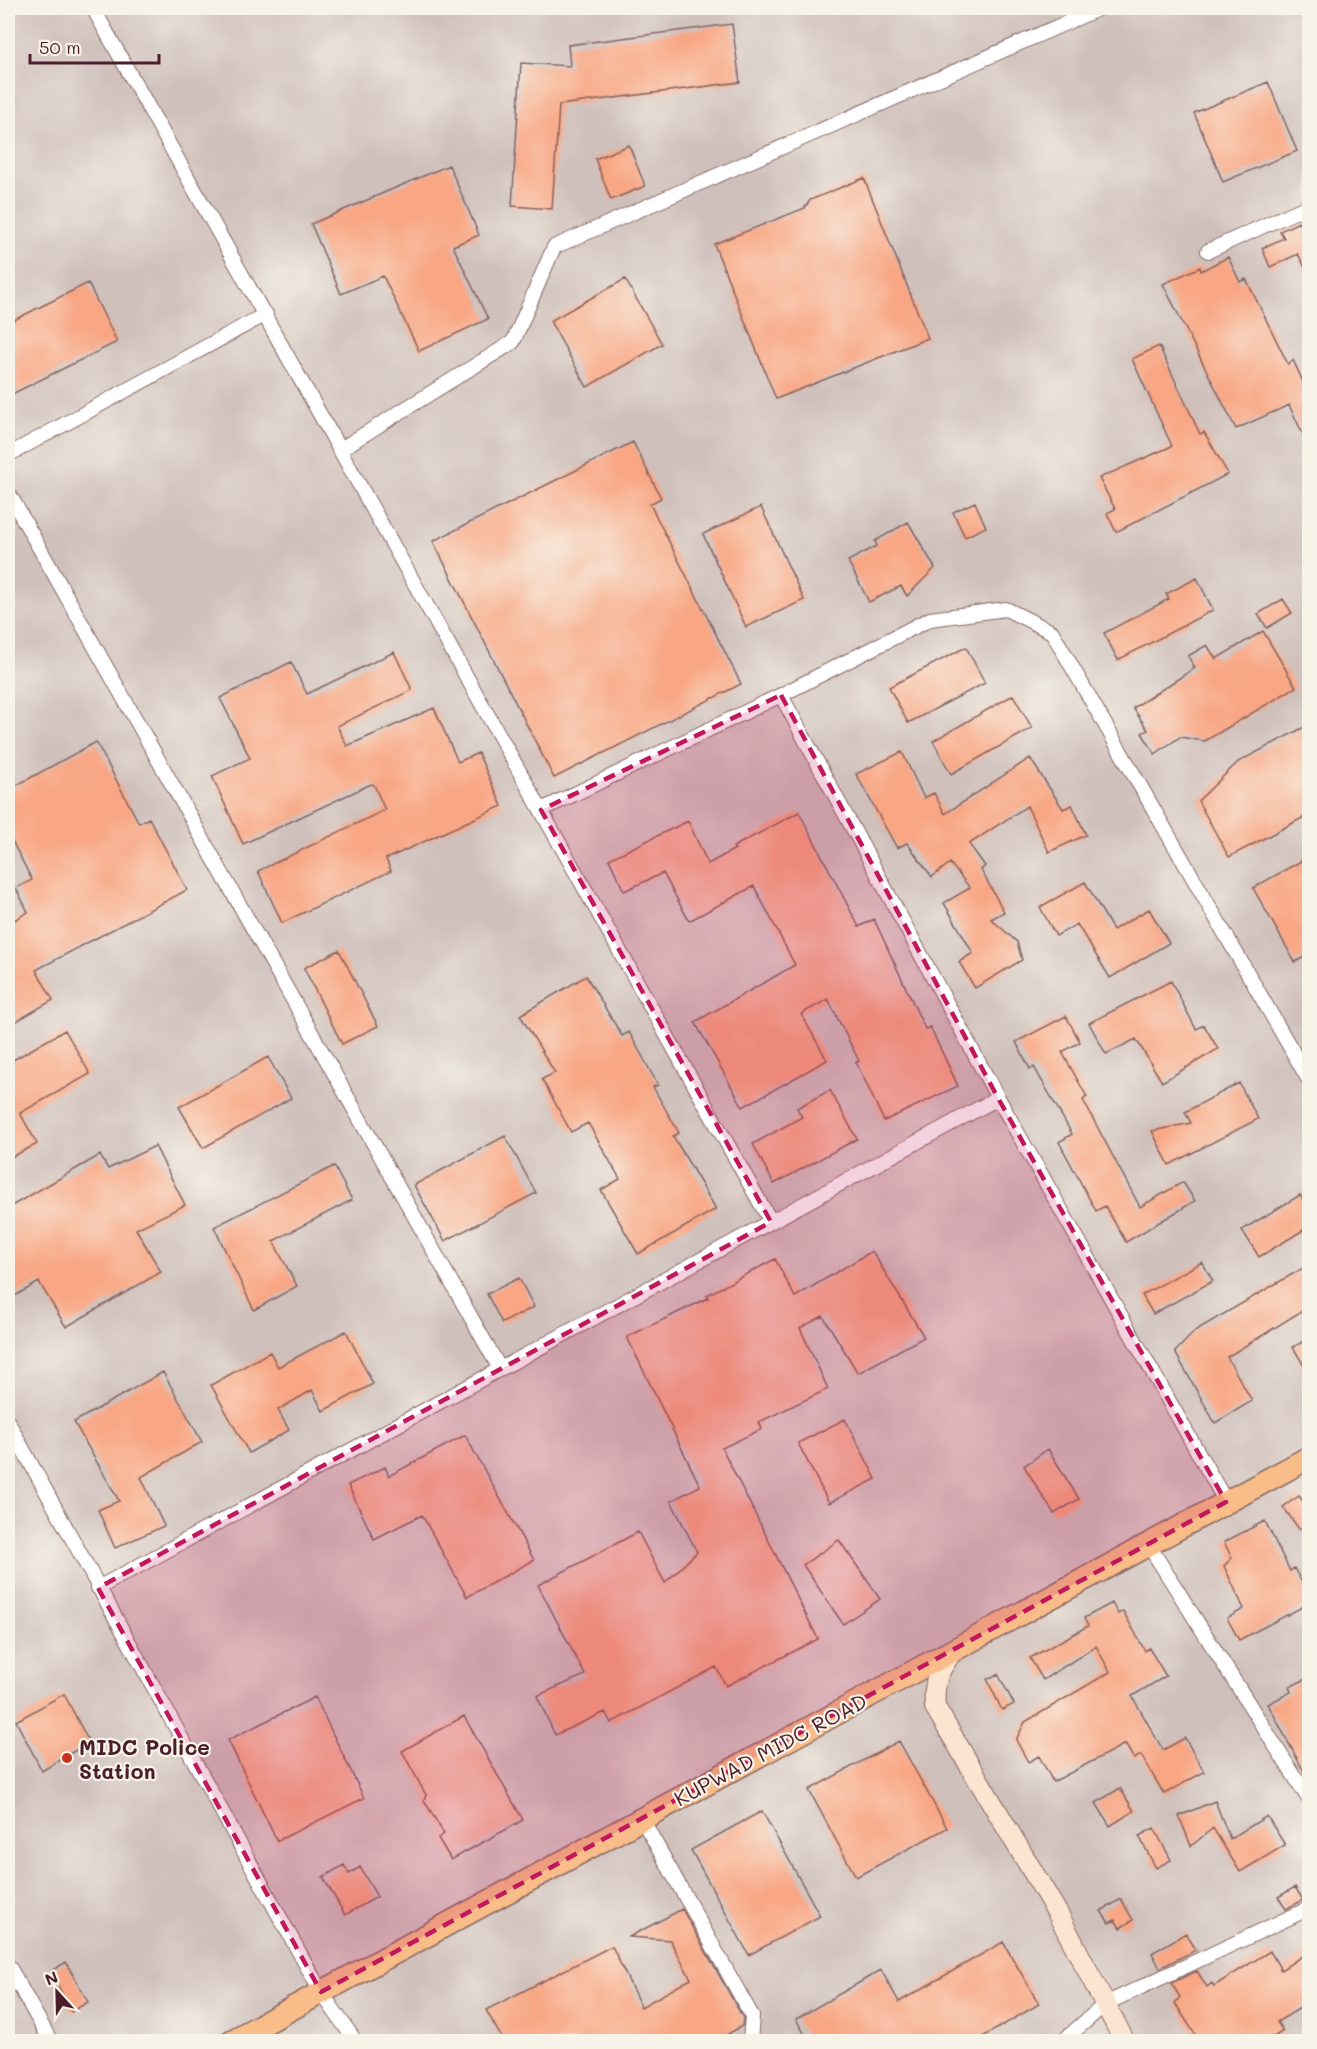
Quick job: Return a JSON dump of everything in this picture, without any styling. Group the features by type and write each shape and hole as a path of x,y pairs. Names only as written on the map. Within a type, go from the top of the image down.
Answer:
{"main road":[{"name":"KUPWAD MIDC ROAD","path":"230,2042 1310,1457"},
{"path":"954,1649 939,1670 933,1688 935,1707 1058,1914 1125,2042"}],"street":[{"path":"93,8 266,314 339,450 771,1222"},
{"path":"339,450 513,342 554,247 1100,8"},
{"path":"1209,251 1310,205"},
{"path":"8,455 266,314"},
{"path":"8,492 500,1369"},
{"path":"540,810 781,695 930,619 1006,609 1052,632 1310,1082"},
{"path":"781,695 998,1098 1226,1502"},
{"path":"98,1588 998,1098"},
{"path":"8,1422 321,1992 356,2042"},
{"path":"1148,1544 1310,1801"},
{"path":"642,1819 752,2016 750,2042"},
{"path":"1062,2042 1105,2004 1310,1908"},
{"path":"8,1965 51,2042"}],"highlighted area":[{"path":"781,695 998,1098 1226,1502 321,1992 98,1588 771,1222 541,810"}],"shaded area":[{"path":"8,8 1309,8 1309,2041 8,2041"}],"building":[{"path":"732,24 740,82 559,105 552,209 512,206 521,63 570,66 568,45"},
{"path":"1268,82 1297,151 1223,182 1194,113"},
{"path":"629,145 645,186 611,200 595,159"},
{"path":"449,165 479,235 453,246 488,319 419,351 383,276 341,294 311,224"},
{"path":"864,178 928,338 776,399 714,244 805,208 810,200"},
{"path":"1299,222 1310,243 1310,277 1298,254 1270,267 1262,248 1284,238 1280,231"},
{"path":"1228,257 1240,282 1246,279 1288,364 1293,360 1310,397 1310,449 1289,405 1236,429 1163,284 1200,267 1201,271"},
{"path":"625,279 662,344 587,387 550,321"},
{"path":"88,283 117,342 8,396 8,323"},
{"path":"1159,346 1200,434 1204,432 1228,474 1116,532 1107,513 1115,509 1099,478 1172,446 1132,359"},
{"path":"633,442 661,498 650,504 741,684 554,778 433,541"},
{"path":"975,502 986,527 965,537 953,512"},
{"path":"761,507 804,600 746,627 703,534"},
{"path":"908,522 935,568 907,596 901,586 869,602 848,561 877,546 875,541"},
{"path":"1197,578 1213,610 1118,660 1104,633 1169,599 1166,594"},
{"path":"1283,599 1292,613 1267,628 1258,614"},
{"path":"1263,631 1296,687 1205,741 1180,737 1155,754 1142,733 1148,730 1133,708 1195,668 1188,656 1207,645 1216,659"},
{"path":"966,647 985,683 908,723 889,687"},
{"path":"394,652 412,690 337,726 347,746 434,708 458,762 478,753 502,806 386,859 391,871 282,923 258,871 385,810 374,785 371,784 243,844 212,776 250,758 220,698 291,662 307,694"},
{"path":"1013,695 1032,728 951,774 933,741"},
{"path":"1310,724 1310,814 1229,857 1198,801 1238,762"},
{"path":"96,742 139,823 149,818 187,890 36,970 53,1000 8,1026 8,924 28,912 16,888 32,880 8,833 8,790"},
{"path":"902,752 924,798 934,793 945,814 1030,758 1063,809 1072,805 1086,835 1049,852 1027,806 969,844 985,866 981,870 1004,912 991,919 1017,942 1022,960 975,988 959,962 973,953 944,903 970,888 950,863 932,877 907,843 897,848 856,774"},
{"path":"799,812 859,927 874,919 925,1029 930,1027 958,1086 884,1121 856,1062 859,1061 828,999 801,1014 827,1060 743,1107 695,1022 795,965 754,886 689,921 663,873 624,891 609,859 688,821 708,864 735,849 733,847"},
{"path":"1310,856 1310,954 1295,962 1253,888"},
{"path":"1085,882 1113,930 1149,909 1169,943 1110,978 1077,924 1056,936 1040,907"},
{"path":"339,950 378,1026 342,1044 304,968"},
{"path":"586,976 622,1036 629,1032 658,1085 653,1087 679,1133 673,1136 716,1209 638,1254 601,1190 620,1179 588,1123 571,1132 542,1079 555,1073 520,1015"},
{"path":"1171,981 1196,1029 1204,1025 1218,1049 1162,1082 1136,1039 1106,1054 1089,1023"},
{"path":"1066,1016 1080,1042 1062,1052 1087,1097 1083,1100 1140,1207 1183,1182 1195,1201 1126,1242 1105,1206 1096,1211 1059,1142 1072,1134 1034,1067 1030,1069 1016,1042"},
{"path":"65,1030 90,1074 20,1113 37,1144 8,1159 8,1063"},
{"path":"268,1057 291,1098 203,1148 179,1107"},
{"path":"1239,1083 1258,1119 1169,1165 1152,1131 1191,1123 1185,1112"},
{"path":"830,1090 857,1139 774,1184 753,1144 802,1117 797,1108"},
{"path":"505,1136 536,1193 445,1241 414,1185"},
{"path":"155,1146 185,1205 136,1229 161,1272 66,1327 39,1282 8,1300 8,1208 100,1155 108,1169"},
{"path":"334,1166 352,1200 273,1241 297,1286 254,1310 214,1227"},
{"path":"1300,1195 1310,1211 1310,1226 1259,1257 1242,1230"},
{"path":"872,1251 924,1337 858,1373 823,1316 800,1328 828,1389 759,1422 762,1429 722,1448 818,1639 726,1686 716,1667 611,1723 605,1712 555,1735 537,1696 585,1675 538,1585 638,1532 665,1583 697,1552 671,1501 700,1486 627,1337 708,1298 707,1295 775,1259 795,1297"},
{"path":"1202,1262 1213,1281 1153,1314 1142,1295"},
{"path":"1310,1264 1310,1306 1227,1357 1252,1401 1215,1423 1175,1352 1196,1330"},
{"path":"519,1278 534,1307 502,1323 487,1294"},
{"path":"346,1331 373,1384 323,1411 312,1390 278,1410 289,1430 249,1453 211,1385 270,1352 278,1367"},
{"path":"1310,1338 1310,1376 1293,1347"},
{"path":"163,1372 202,1442 141,1477 164,1526 115,1548 98,1510 119,1501 74,1422"},
{"path":"845,1419 876,1479 829,1503 798,1443"},
{"path":"465,1435 534,1560 467,1597 422,1515 374,1539 348,1485 385,1467 389,1476"},
{"path":"1048,1449 1079,1499 1054,1514 1024,1466"},
{"path":"1299,1496 1310,1510 1310,1521 1299,1529 1283,1507"},
{"path":"1265,1521 1290,1571 1294,1568 1310,1597 1310,1603 1239,1640 1227,1618 1244,1609 1224,1566 1232,1558 1224,1542"},
{"path":"839,1540 880,1599 843,1624 803,1565"},
{"path":"1112,1603 1118,1614 1123,1611 1145,1651 1149,1648 1166,1676 1132,1696 1163,1750 1185,1738 1204,1772 1164,1794 1141,1755 1134,1759 1125,1744 1053,1782 1039,1756 1028,1762 1016,1740 1025,1722 1110,1672 1096,1646 1043,1680 1030,1658 1088,1626 1084,1618"},
{"path":"998,1674 1014,1704 1002,1710 987,1679"},
{"path":"1310,1677 1310,1783 1268,1704 1291,1692 1289,1687"},
{"path":"64,1694 89,1742 42,1771 16,1721"},
{"path":"315,1697 364,1798 277,1841 228,1740"},
{"path":"464,1716 523,1820 451,1860 438,1838 444,1834 424,1800 426,1795 402,1751"},
{"path":"899,1741 947,1828 856,1877 809,1790"},
{"path":"1120,1788 1134,1811 1110,1826 1096,1803"},
{"path":"1215,1801 1230,1839 1267,1816 1285,1845 1240,1872 1213,1828 1191,1846 1179,1816"},
{"path":"762,1811 820,1916 749,1955 691,1850"},
{"path":"1154,1828 1171,1860 1156,1868 1139,1836"},
{"path":"344,1865 349,1874 360,1867 377,1897 345,1915 323,1877"},
{"path":"1295,1887 1303,1900 1286,1909 1278,1897"},
{"path":"1121,1899 1133,1920 1120,1928 1115,1920 1109,1923 1101,1911"},
{"path":"682,1909 743,2018 742,2026 714,2042 504,2042 486,2010 612,1946 641,2007 691,1979 670,1940 629,1937"},
{"path":"1186,1933 1196,1950 1160,1968 1152,1953"},
{"path":"1003,1942 1039,2004 974,2042 809,2042 796,2019 881,1970 899,2002"},
{"path":"1270,1951 1281,1970 1310,1951 1310,2002 1277,2022 1283,2031 1266,2042 1200,2042 1175,2003 1180,1997 1171,1983 1197,1971 1207,1987 1212,1983 1214,1986"},
{"path":"66,1962 88,2002 71,2012 51,1971"}],"place":[{"name":"MIDC Police Station","path":"67,1758"}]}
